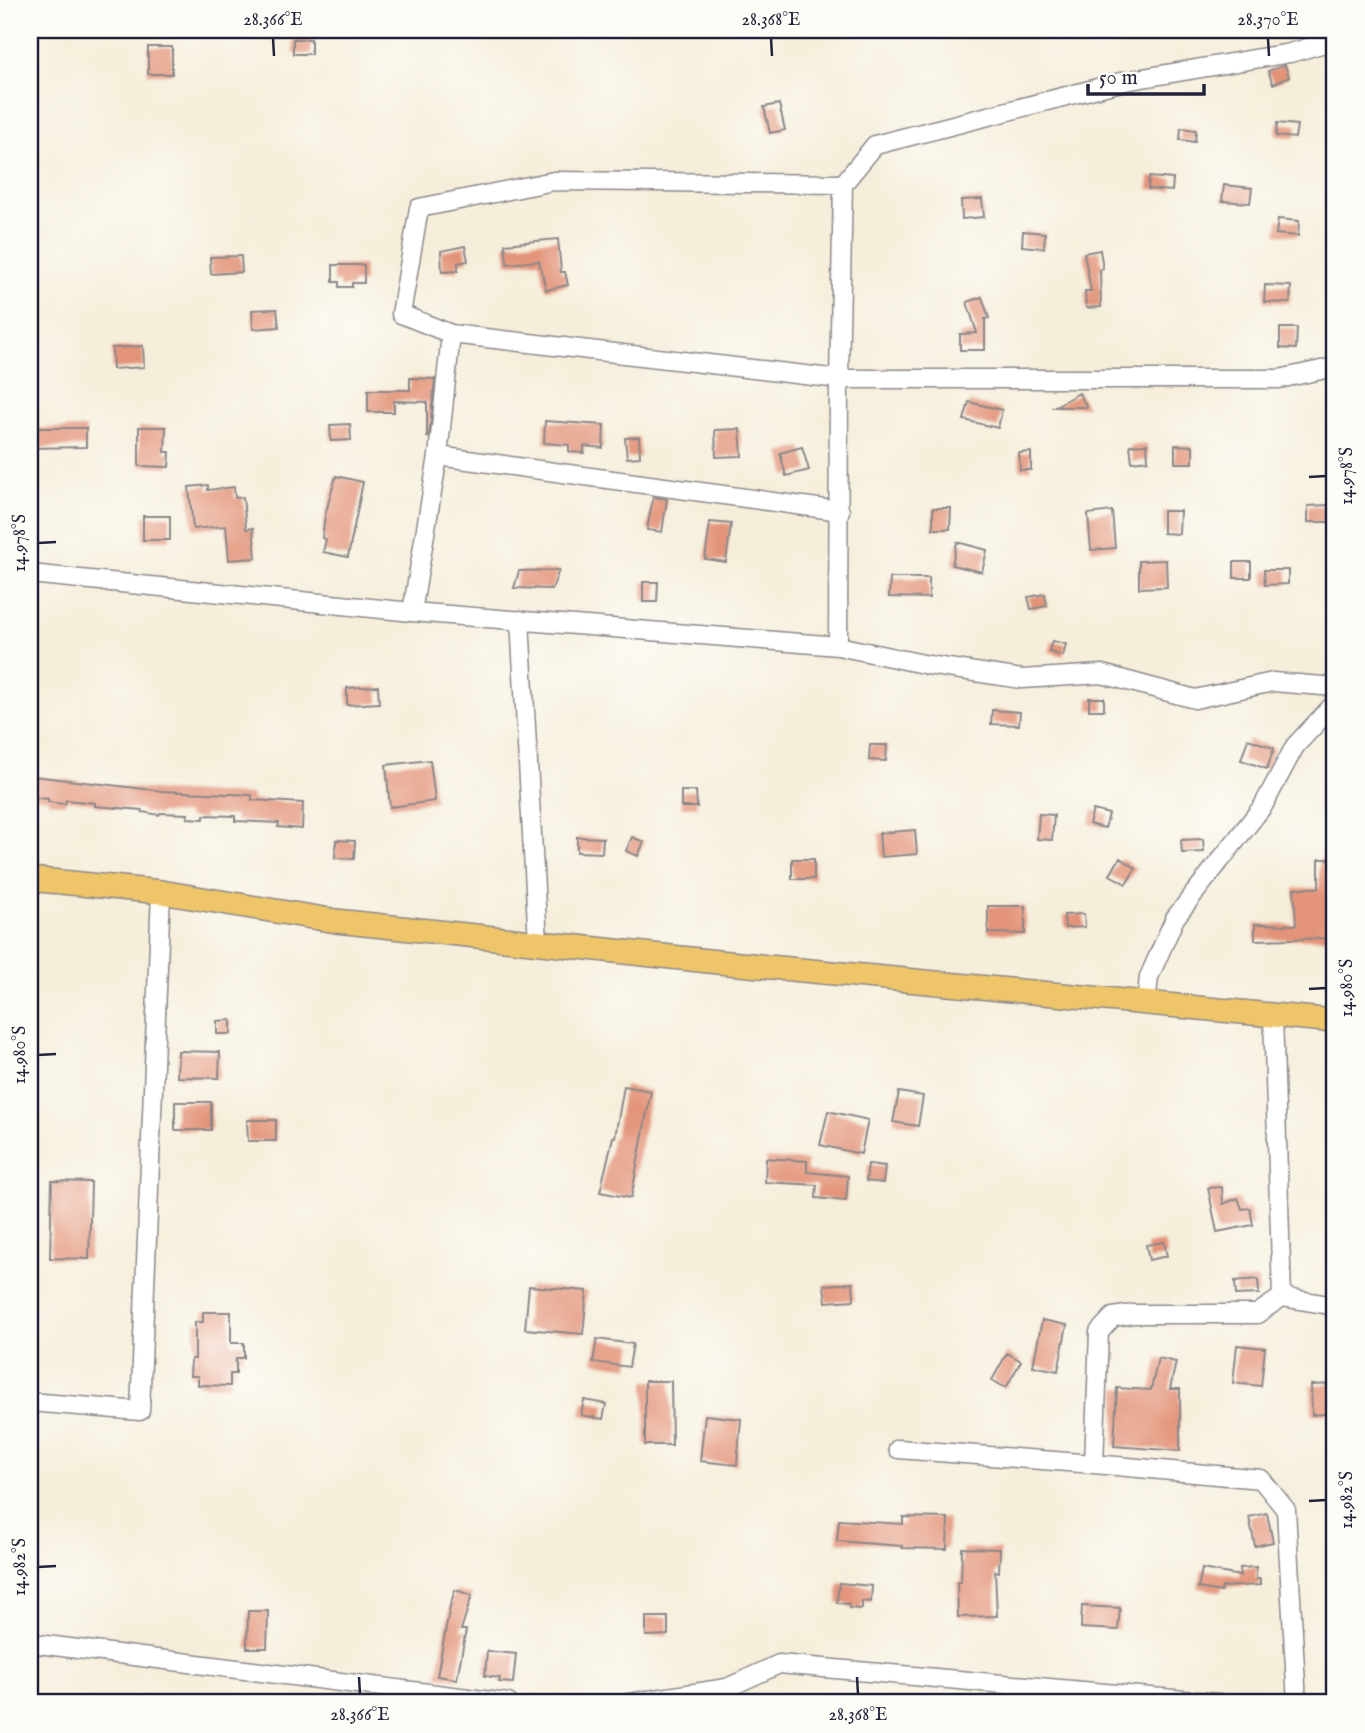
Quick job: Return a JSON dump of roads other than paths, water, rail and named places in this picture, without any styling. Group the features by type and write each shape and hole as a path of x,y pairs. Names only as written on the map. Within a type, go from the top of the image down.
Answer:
{"main road":[{"path":"30,879 160,892 335,921 1335,1021"}],"street":[{"path":"838,646 843,184 875,145 1125,81 1290,53 1335,40"},
{"path":"843,184 554,181 419,208 401,314 451,334 839,379 1279,379 1335,367"},
{"path":"412,612 438,456 451,334"},
{"path":"438,456 840,511"},
{"path":"30,574 412,612 838,646 928,665 1022,679 1102,674 1195,699 1273,682 1335,688"},
{"path":"520,620 538,942"},
{"path":"1146,1004 1149,977 1175,918 1263,806 1295,746 1335,703"},
{"path":"30,1402 140,1411 160,892"},
{"path":"1273,1014 1282,1297"},
{"path":"1094,1464 1099,1332 1112,1317 1133,1314 1257,1314 1282,1297 1335,1306"},
{"path":"898,1449 1261,1479 1286,1510 1297,1703"},
{"path":"30,1643 508,1703"},
{"path":"629,1703 727,1688 779,1664 1218,1703"}]}
